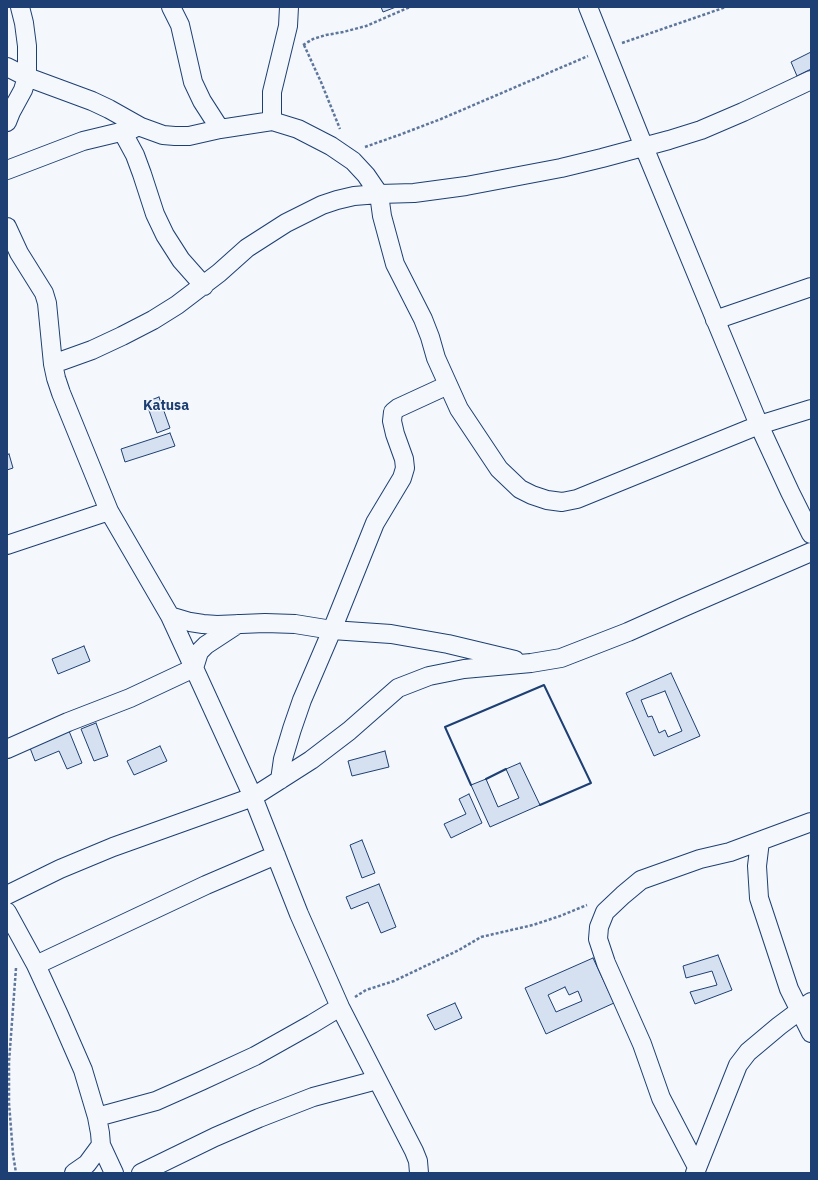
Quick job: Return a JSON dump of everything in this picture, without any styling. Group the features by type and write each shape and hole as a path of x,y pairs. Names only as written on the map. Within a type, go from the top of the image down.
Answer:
{"street":[{"path":"7,122 10,112 23,90 26,77 27,46 20,7"},
{"path":"172,7 180,25 193,82 202,101 220,129"},
{"path":"272,121 272,92 288,26 289,7"},
{"path":"588,7 759,425 811,534"},
{"path":"7,67 26,77 109,109 141,127 163,134 189,136 220,129 272,121 298,129 331,146 353,161 366,175 379,194 382,216 395,264 424,319 436,358 459,409 499,468 520,489 532,495 547,500 562,502 577,499 759,425 811,409"},
{"path":"53,364 92,350 153,320 177,306 204,286 246,248 307,212 337,200 354,196 414,193 466,186 561,168 644,147 701,130 811,80"},
{"path":"7,170 83,141 141,127"},
{"path":"122,131 135,155 155,214 165,235 181,260 204,286"},
{"path":"7,227 19,253 44,293 49,316 53,364 61,393 109,511 170,616 253,797 299,914 340,1006 414,1151 418,1161 418,1173"},
{"path":"715,320 811,287"},
{"path":"280,780 283,759 302,700 375,523 402,478 405,468 404,459 395,434 392,421 393,412 398,408 448,385"},
{"path":"7,545 109,511"},
{"path":"7,895 60,869 113,847 253,797 310,760 349,731 398,688 429,676 464,669 531,663 561,658 620,635 811,552"},
{"path":"170,616 190,622 204,624 295,624 332,630 391,634 448,644 531,663"},
{"path":"7,749 68,722 130,698 194,668 199,652 206,645 238,624"},
{"path":"696,1170 661,1098 642,1044 606,963 598,939 599,927 605,912 623,894 641,880 686,864 730,852 811,822"},
{"path":"760,841 757,866 759,898 789,988 805,1006 811,1033"},
{"path":"36,965 200,888 276,855"},
{"path":"7,912 36,965 60,1015 83,1070 97,1117 101,1145 114,1173"},
{"path":"97,1117 156,1101 202,1081 255,1056 312,1024 340,1006"},
{"path":"696,1170 738,1066 748,1052 805,1006"},
{"path":"141,1173 215,1137 259,1118 314,1097 377,1080"},
{"path":"74,1173 87,1164 101,1145"}],"path":[{"path":"298,50 303,44 320,37 366,26 410,7"},
{"path":"353,161 349,152 441,119 604,49 726,7"},
{"path":"303,44 321,82 342,133"},
{"path":"340,1006 366,990 394,981 459,950 481,937 534,925 588,904"},
{"path":"16,965 9,1062 9,1103 16,1173"}],"building":[{"path":"381,7 396,7 383,12"},
{"path":"811,52 811,69 797,76 791,62"},
{"path":"159,397 170,428 157,433 146,402"},
{"path":"170,433 175,446 125,462 121,449"},
{"path":"9,454 13,468 7,470 7,455"},
{"path":"84,646 90,661 58,674 52,659"},
{"path":"671,673 700,736 654,756 626,693","holes":["665,691 682,731 668,737 665,730 659,733 652,716 648,717 641,700"]},
{"path":"96,723 108,756 94,761 81,729"},
{"path":"69,731 82,763 67,769 59,751 35,761 30,748"},
{"path":"160,746 167,761 134,775 127,761"},
{"path":"385,751 389,767 352,776 348,761"},
{"path":"520,763 540,805 490,827 471,785 486,779 498,807 519,798 506,769"},
{"path":"469,794 482,823 451,838 444,824 466,814 459,799"},
{"path":"362,840 375,873 362,878 350,845"},
{"path":"379,884 396,927 381,933 368,902 351,909 346,897"},
{"path":"718,955 732,990 695,1004 690,992 717,985 712,971 686,978 683,966"},
{"path":"593,958 614,1003 546,1034 525,988","holes":["565,987 569,995 578,991 582,1001 556,1012 548,995"]},
{"path":"455,1003 462,1018 435,1030 427,1015"}],"wall":[{"path":"471,785 445,727 544,685 591,783 540,805"},
{"path":"486,779 506,769"}],"district":[{"name":"Katusa","path":"166,406"}]}
